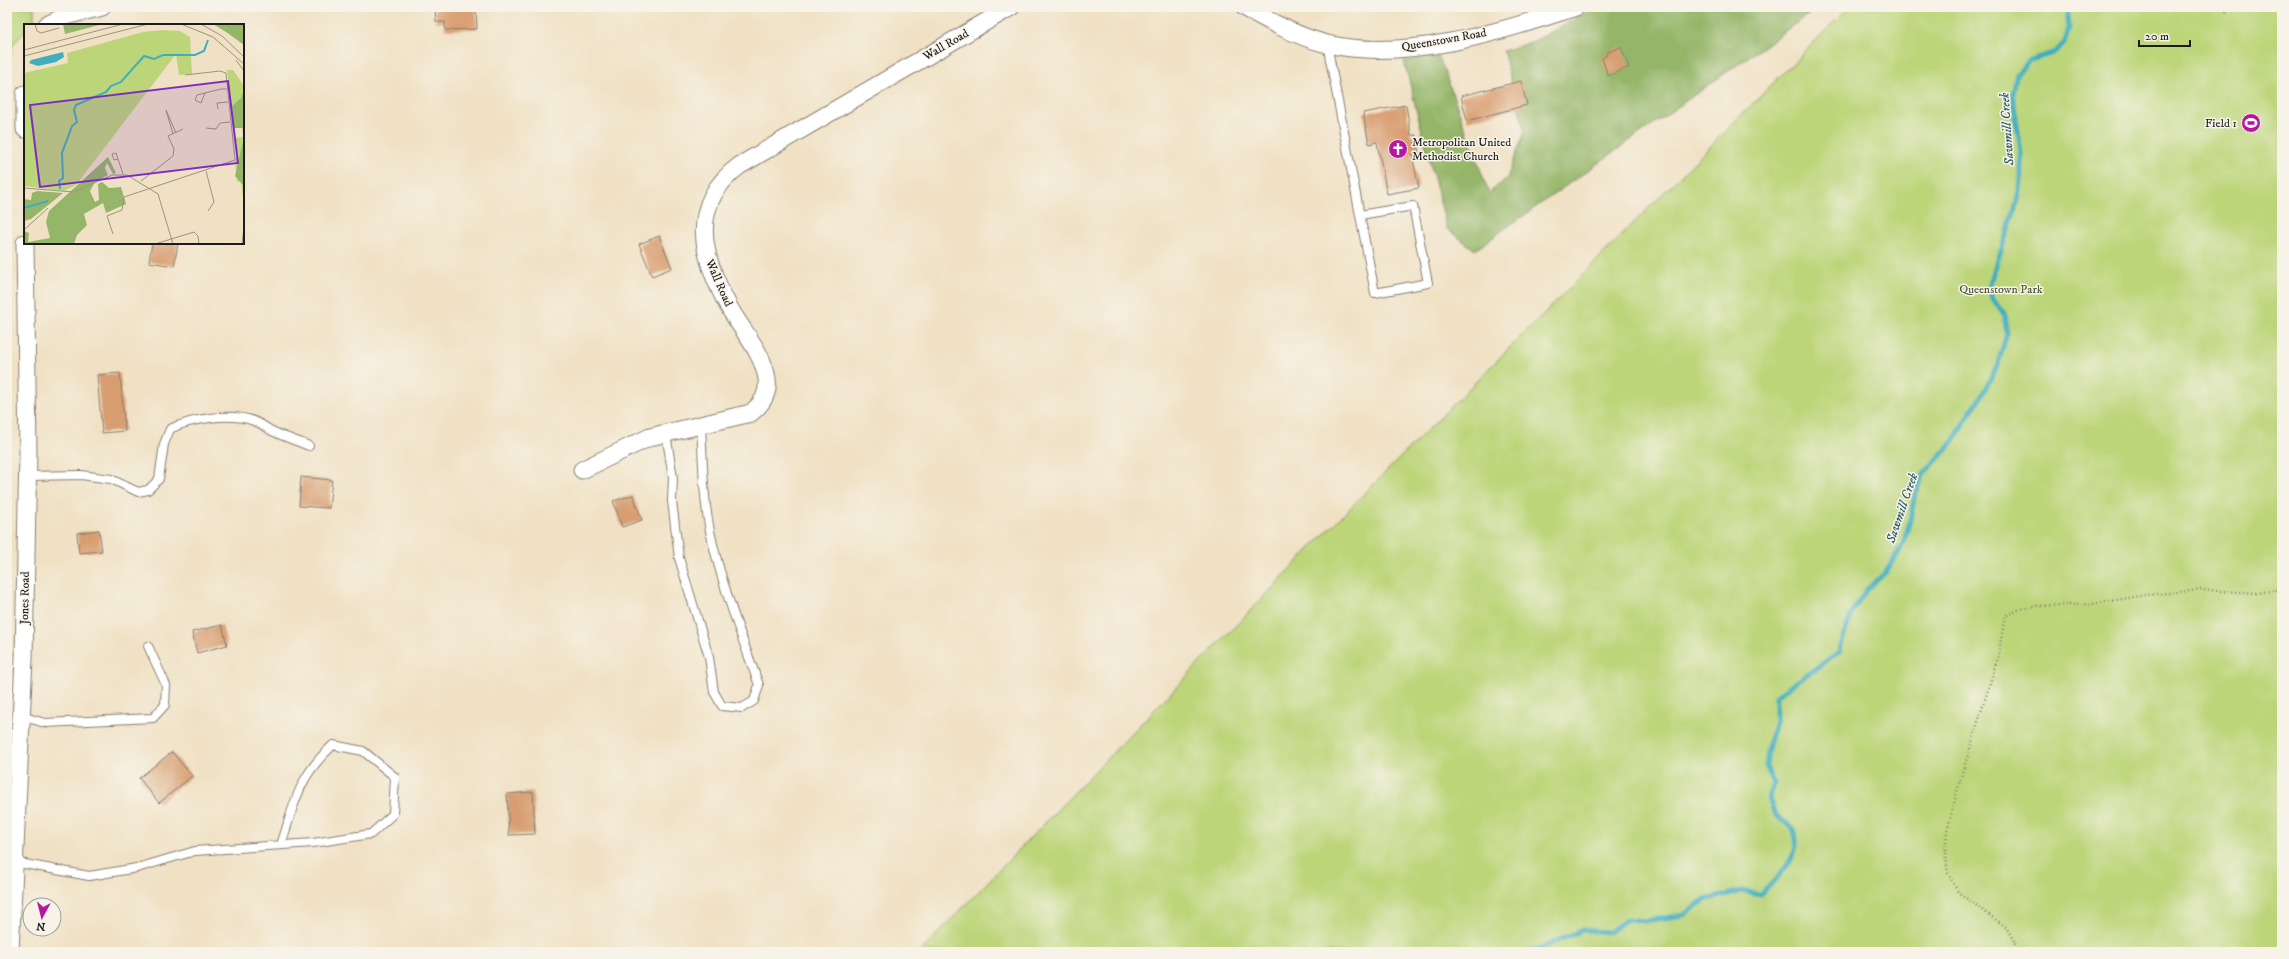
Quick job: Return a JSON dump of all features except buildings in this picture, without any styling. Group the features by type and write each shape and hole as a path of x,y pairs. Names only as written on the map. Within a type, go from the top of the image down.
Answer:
{"street":[{"path":"49,24 65,16 102,7"},
{"name":"Wall Road","path":"582,470 650,436 751,413 761,405 766,393 767,381 761,360 729,307 713,274 707,254 704,220 712,197 724,177 739,166 1011,7"},
{"name":"Queenstown Road","path":"1244,7 1303,36 1327,44 1354,48 1382,49 1417,47 1480,34 1576,7"},
{"name":"Jones Road","path":"10,952 21,716 27,476 25,244"}],"lane":[{"path":"1327,44 1375,293 1428,283 1413,206 1360,215"},
{"path":"27,476 81,475 111,478 138,492 148,490 159,479 164,444 170,429 184,422 203,419 225,417 253,420 272,431 309,446"},
{"path":"666,433 673,478 672,502 679,558 708,657 714,692 722,706 742,708 754,701 759,685 723,577 710,530 703,468 701,425"},
{"path":"21,716 45,723 153,718 165,705 166,685 148,646"},
{"path":"14,862 89,876 137,868 195,851 281,846 371,834 393,814 395,777 363,751 333,745 315,761 296,793 281,846"}],"path":[{"path":"2226,12 2227,7"},
{"path":"2018,952 2006,927 1958,892 1948,873 1944,854 1947,831 1998,657 2005,616 2020,609 2038,606 2093,604 2146,595 2202,590 2258,593 2282,589"}],"green space":[{"path":"7,7 34,7 34,23 24,24 24,33 13,44 7,76"},
{"path":"1602,7 1819,7 1475,250 1447,229 1404,61 1439,57 1489,193 1507,178 1525,131 1503,51 1534,41 1589,11"},
{"name":"Queenstown Park","path":"1849,7 2282,7 2282,952 920,952 1334,524"}],"waterway":[{"name":"Sawmill Creek","path":"1526,952 1541,948 1582,930 1609,932 1627,919 1644,921 1684,915 1705,900 1741,891 1761,894 1774,882 1787,866 1792,857 1796,840 1791,827 1778,817 1773,809 1769,798 1774,784 1766,766 1769,741 1776,722 1776,696 1839,652 1851,614 1867,589 1886,572 1902,546 1909,524 1915,494 1923,475 1954,441 1967,417 1981,397 1998,364 2007,333 2004,315 1991,296 1990,283 2015,209 2021,182 2021,153 2013,96 2016,75 2030,60 2053,53 2064,44 2069,28 2067,7"}],"place":[{"name":"Field 1","path":"2251,123"},
{"name":"Metropolitan United Methodist Church","path":"1398,149"}]}
